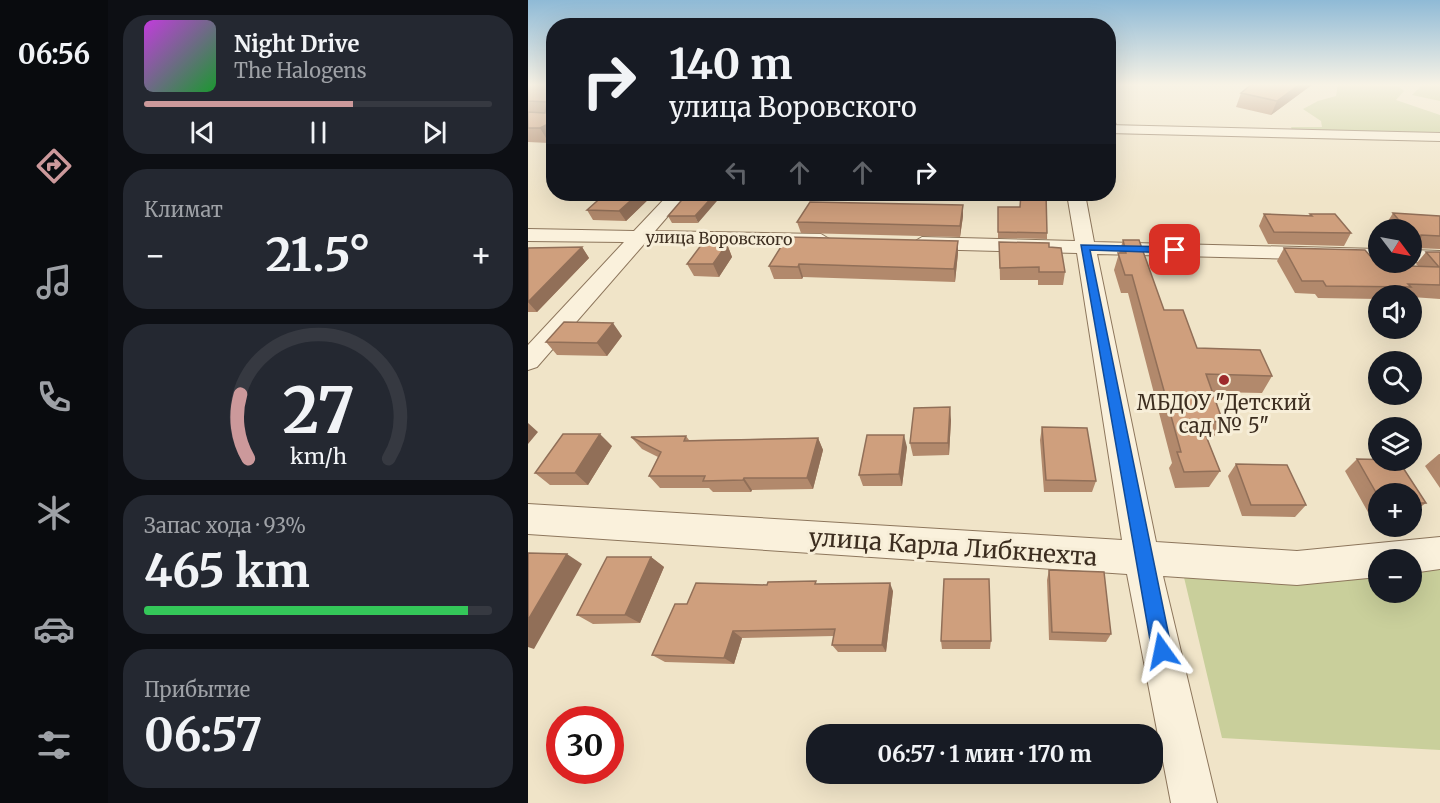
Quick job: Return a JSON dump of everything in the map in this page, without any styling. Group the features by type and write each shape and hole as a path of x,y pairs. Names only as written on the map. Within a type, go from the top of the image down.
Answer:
{"street":[{"path":"1116,129 1440,137"},
{"path":"528,361 672,201"},
{"path":"1077,201 1142,560 1194,803"},
{"name":"улица Воровского","path":"528,235 838,241"},
{"path":"897,242 1368,255"},
{"path":"1422,256 1440,257"},
{"name":"улица Карла Либкнехта","path":"528,519 1142,560 1297,568 1368,561"},
{"name":"улица Карла Либкнехта","path":"1422,555 1440,553"}],"green space":[{"path":"1321,121 1440,121 1440,133 1292,130 1291,127 1322,127"},
{"path":"1178,552 1300,574 1368,565 1368,603 1422,603 1422,559 1440,557 1440,750 1222,738"}],"building":[{"path":"528,121 546,121 546,125 540,128 528,128"},
{"path":"597,201 630,201 619,211 587,210"},
{"path":"681,201 709,201 695,216 668,216"},
{"path":"1020,201 1046,201 1047,233 998,232 998,207 1020,207"},
{"path":"810,202 963,205 960,226 797,222"},
{"path":"1393,213 1440,216 1440,236 1422,235 1422,219 1398,219"},
{"path":"1264,214 1312,216 1310,214 1335,214 1351,233 1274,232"},
{"path":"787,237 958,241 954,269 799,264 798,267 769,266"},
{"path":"1123,240 1139,240 1164,310 1183,310 1197,348 1260,350 1272,376 1206,374 1223,422 1200,421 1220,471 1184,472 1177,452 1181,452 1132,275 1125,275 1118,253 1126,253"},
{"path":"999,242 1049,243 1049,247 1061,248 1065,272 1039,272 1039,267 1000,268"},
{"path":"702,244 727,244 713,264 687,264"},
{"path":"582,247 528,302 528,248"},
{"path":"1284,248 1365,250 1368,253 1368,273 1422,273 1422,266 1439,267 1426,252 1440,252 1440,285 1326,286 1323,281 1302,281"},
{"path":"564,322 613,323 597,343 546,342"},
{"path":"950,407 948,443 910,443 914,408"},
{"path":"1042,427 1087,428 1096,481 1046,480"},
{"path":"563,434 600,434 575,473 535,473"},
{"path":"867,435 904,435 899,474 859,475"},
{"path":"686,436 684,441 818,438 807,478 744,478 743,480 703,481 705,476 649,476 661,452 631,437"},
{"path":"1357,459 1368,459 1368,471 1405,471 1413,483 1371,483"},
{"path":"1236,464 1287,465 1306,505 1251,505"},
{"path":"528,553 567,554 528,620"},
{"path":"607,557 651,557 625,615 577,615"},
{"path":"1049,570 1104,572 1111,634 1052,632"},
{"path":"944,579 989,579 991,641 941,641"},
{"path":"816,581 815,584 890,583 882,645 832,645 835,629 733,631 724,658 652,655 675,604 687,604 696,583 767,585 768,582"}],"place":[{"name":"МБДОУ \"Детский сад № 5\"","path":"1224,380"}],"route":[{"path":"1162,651 1142,560 1084,247 1175,250"}]}
